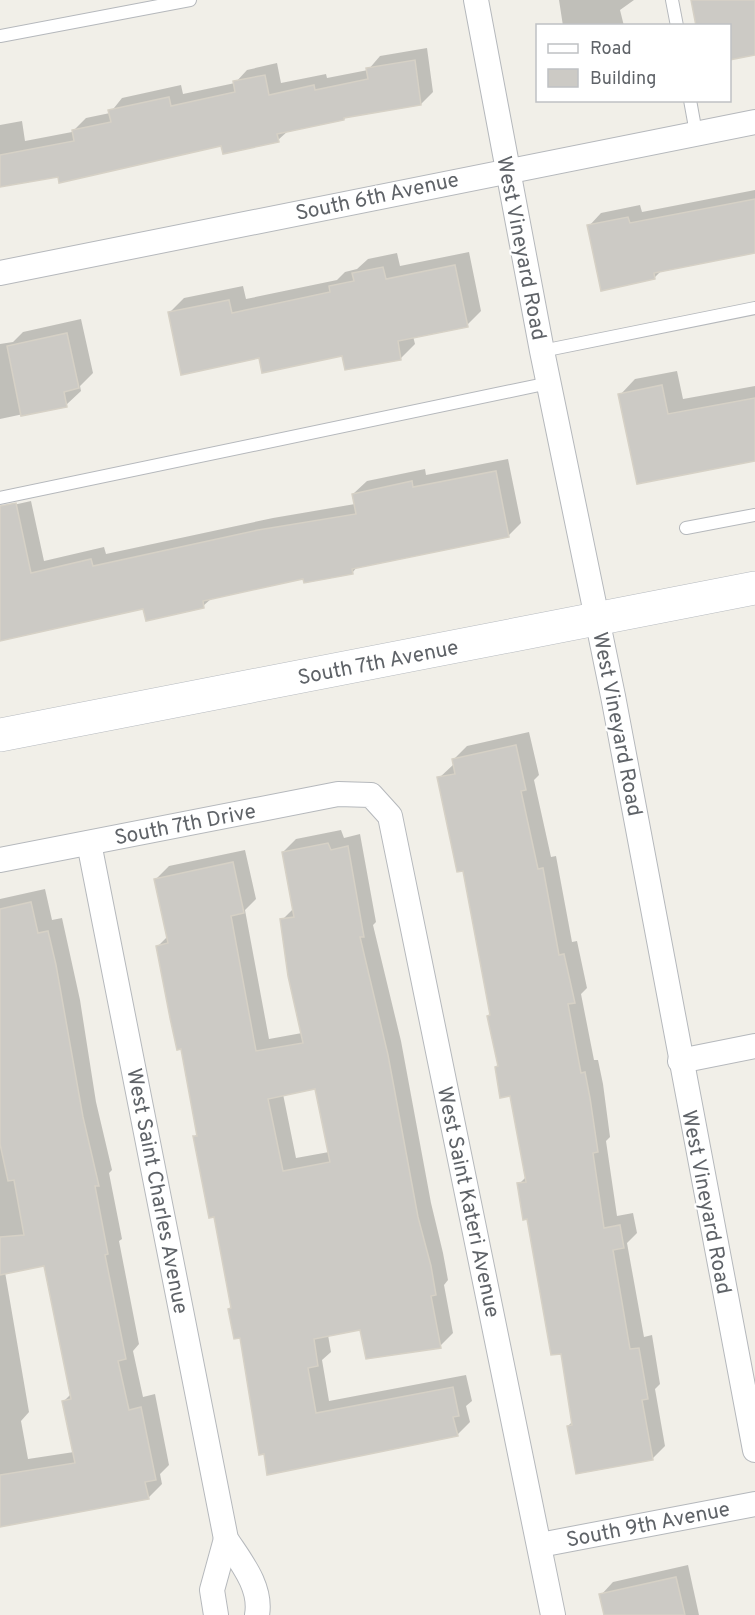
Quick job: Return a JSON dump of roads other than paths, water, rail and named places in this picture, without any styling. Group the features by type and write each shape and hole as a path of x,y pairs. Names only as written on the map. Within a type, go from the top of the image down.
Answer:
{"main road":[{"name":"South 7th Avenue","path":"0,735 755,588"}],"street":[{"name":"West Vineyard Road","path":"476,0 542,351 597,619 755,1450"},
{"name":"South 6th Avenue","path":"0,273 755,122"},
{"name":"South 7th Drive","path":"0,860 338,794 371,795"},
{"name":"West Saint Kateri Avenue","path":"371,795 390,816 553,1615"},
{"name":"West Saint Charles Avenue","path":"89,843 226,1539 253,1581 258,1608 257,1615"},
{"path":"680,1061 755,1046"},
{"name":"South 9th Avenue","path":"540,1545 755,1504"},
{"name":"West Saint Charles Avenue","path":"216,1615 212,1590 226,1539"}],"lane":[{"path":"0,36 190,0"},
{"path":"672,0 677,24"},
{"path":"690,102 696,133"},
{"path":"542,351 755,308"},
{"path":"0,498 549,383"},
{"path":"686,528 755,515"}]}
